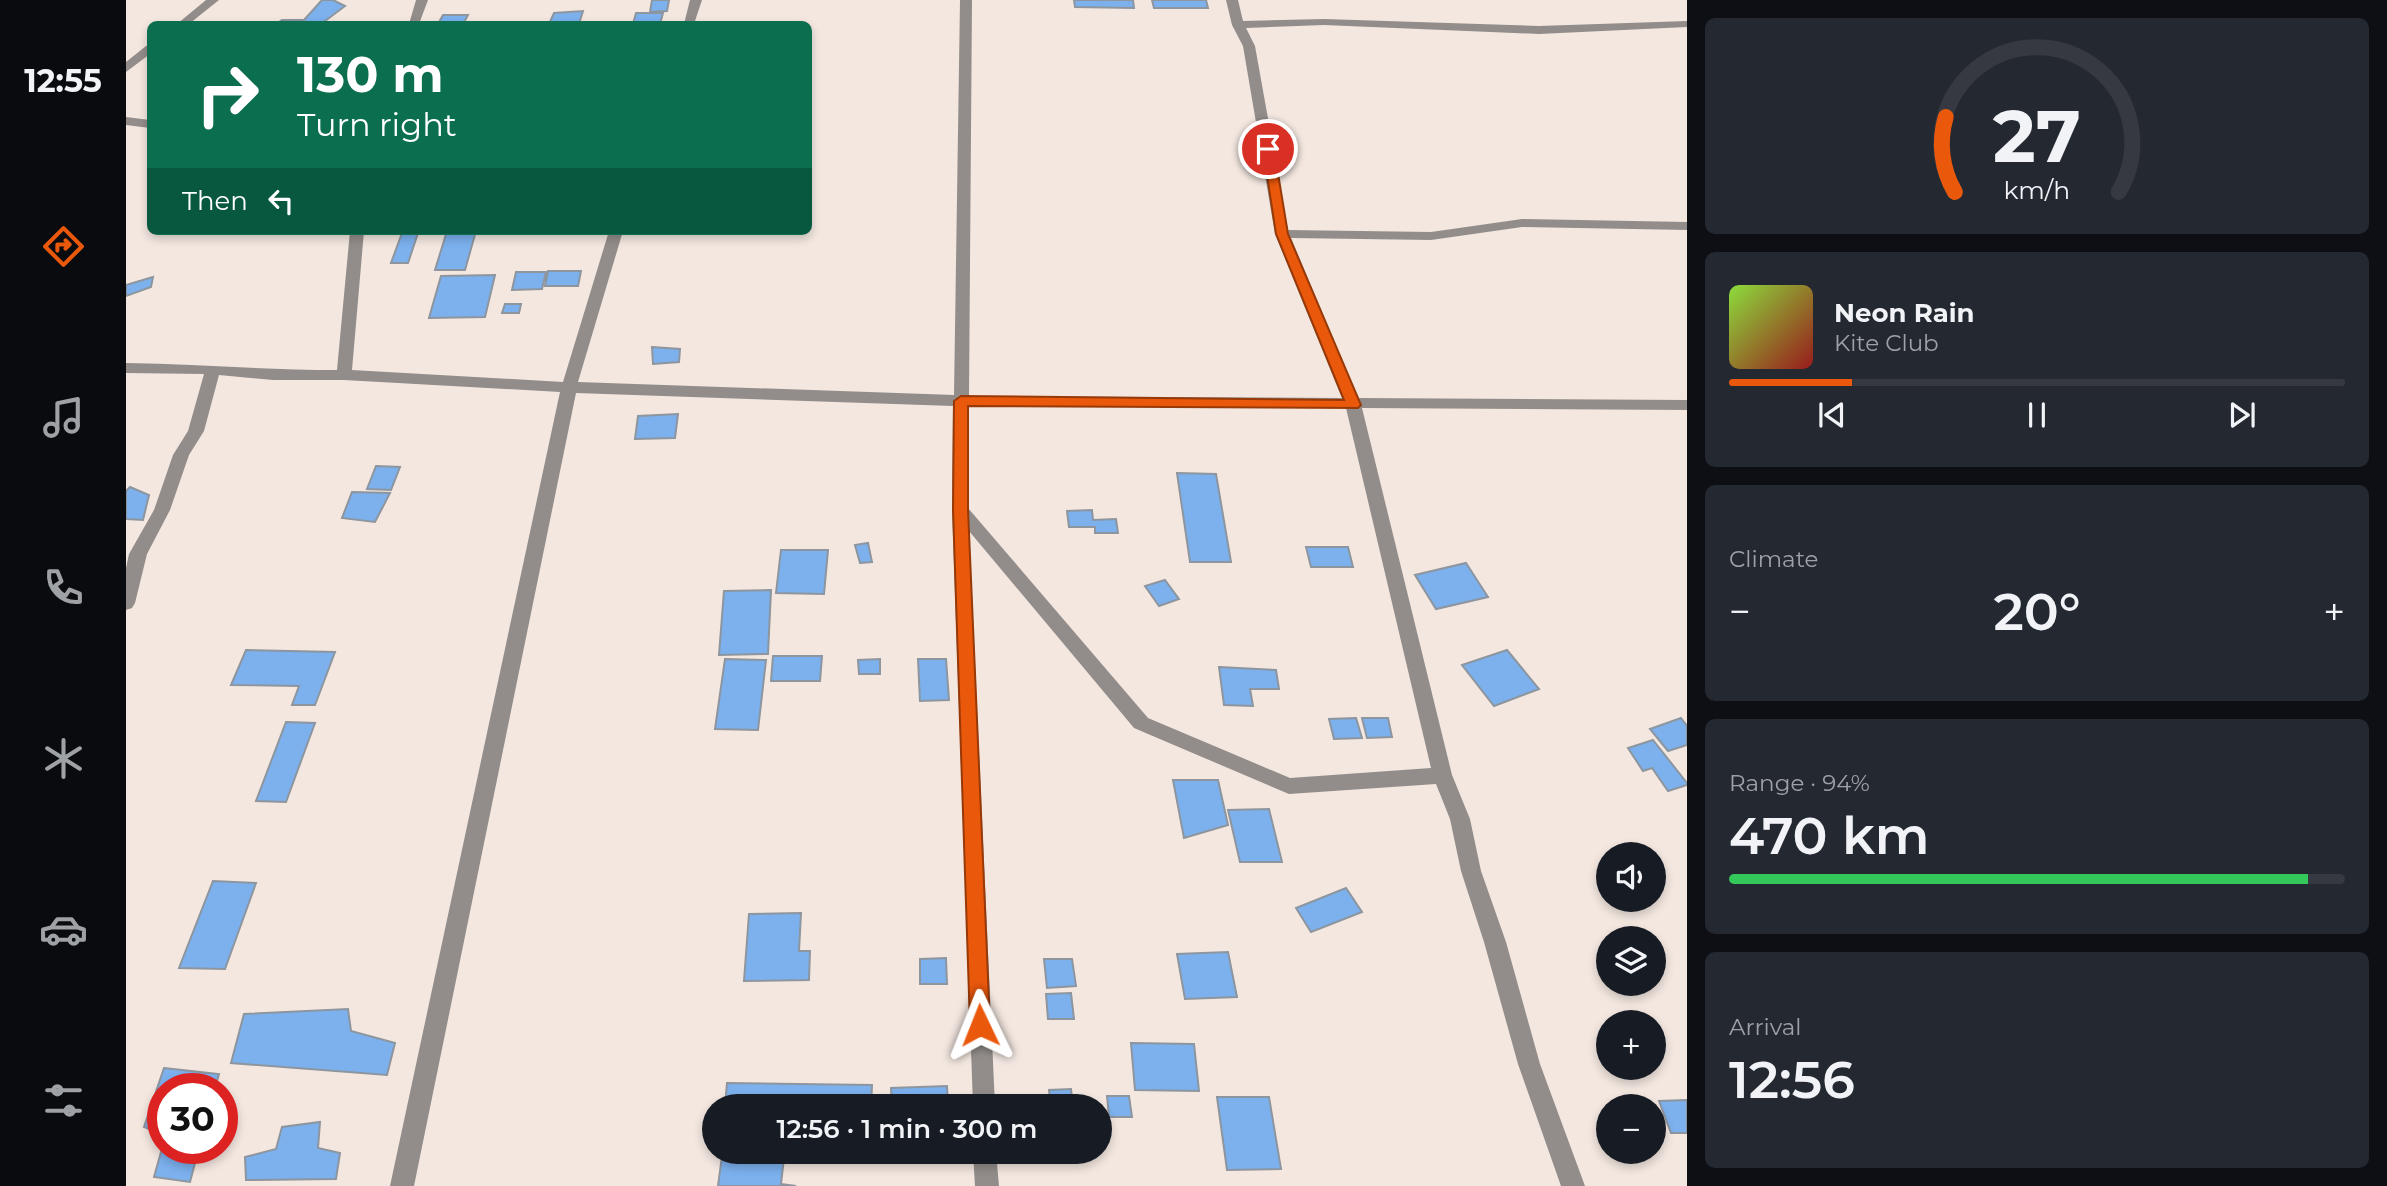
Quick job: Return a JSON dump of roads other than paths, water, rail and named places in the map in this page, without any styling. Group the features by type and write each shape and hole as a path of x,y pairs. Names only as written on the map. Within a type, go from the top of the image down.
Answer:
{"street":[{"path":"186,21 213,0"},
{"path":"415,21 422,0"},
{"path":"690,21 696,0"},
{"path":"966,0 960,509 984,1094"},
{"path":"1232,0 1238,25 1250,46 1282,234 1353,405 1442,775 1460,819 1471,871 1495,942 1529,1064 1573,1186"},
{"path":"1238,25 1324,22 1539,30 1687,24"},
{"path":"126,68 147,51"},
{"path":"126,121 147,124"},
{"path":"1282,234 1431,236 1522,223 1687,226"},
{"path":"344,374 356,235"},
{"path":"402,1186 569,387 615,235"},
{"path":"126,368 213,369 273,375 344,374 482,384 961,401 1687,405"},
{"path":"126,603 138,554 162,510 181,455 196,431 213,369"},
{"path":"960,509 1141,723 1289,786 1442,775"},
{"path":"986,1164 987,1186"}]}
